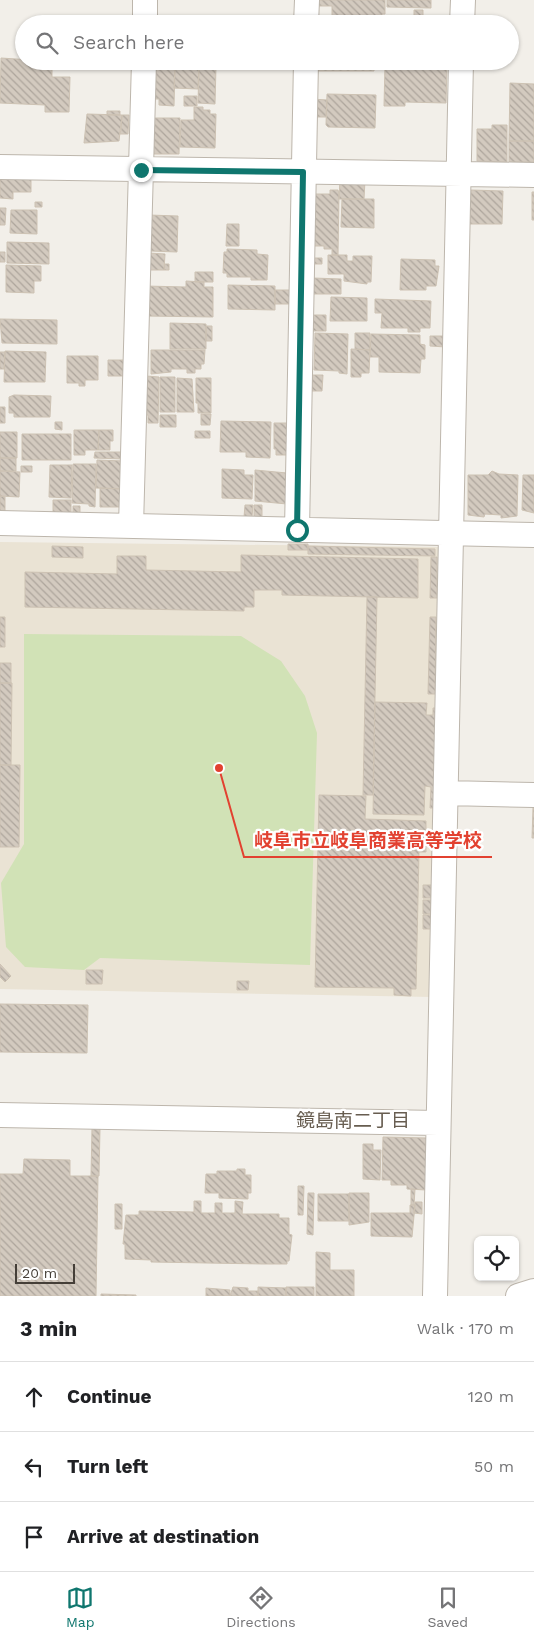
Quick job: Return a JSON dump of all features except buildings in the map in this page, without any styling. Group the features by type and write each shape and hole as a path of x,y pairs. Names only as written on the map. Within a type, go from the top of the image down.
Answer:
{"street":[{"path":"145,0 145,15"},
{"path":"306,15 307,0"},
{"path":"462,15 463,0"},
{"path":"131,526 144,70"},
{"path":"297,530 306,70"},
{"path":"435,1296 453,533 452,446 461,70"},
{"path":"0,167 534,175"},
{"path":"0,523 534,535"},
{"path":"447,793 534,795"},
{"path":"0,1115 438,1123"},
{"path":"518,1296 534,1291"}],"shaded area":[{"path":"0,542 442,547 432,997 0,989"}],"green space":[{"path":"24,634 241,636 281,661 305,696 317,733 310,965 100,958 84,970 25,967 6,947 1,883 24,844"}],"place":[{"name":"岐阜市立岐阜商業高等学校","path":"219,768"}],"district":[{"name":"鏡島南二丁目","path":"353,1120"}],"route":[{"path":"141,170 303,172 297,530"}]}
